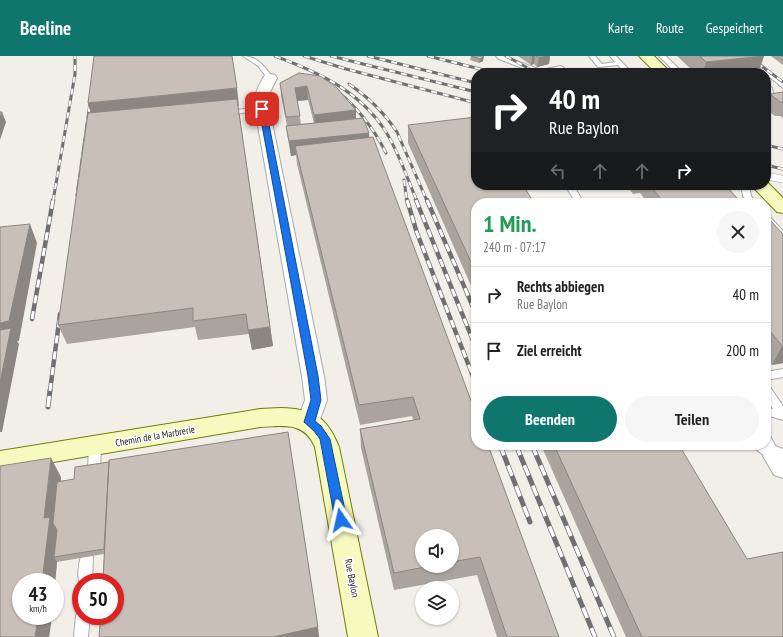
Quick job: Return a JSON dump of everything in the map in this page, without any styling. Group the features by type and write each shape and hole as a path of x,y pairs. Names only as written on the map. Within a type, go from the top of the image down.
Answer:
{"main road":[{"path":"633,56 645,68"},
{"path":"646,56 659,68"},
{"path":"771,179 783,190"},
{"path":"765,190 783,208"},
{"name":"Chemin de la Marbrerie","path":"0,461 260,418 285,416 300,418 309,422"},
{"name":"Rue Baylon","path":"309,422 318,428 327,447 363,637"}],"street":[{"path":"270,78 262,94 262,109 313,376 316,400 309,422"}],"lane":[{"path":"246,56 260,66 270,78"},
{"path":"499,56 530,68"},
{"path":"592,56 600,66 620,63"},
{"path":"613,56 624,68"},
{"path":"662,56 675,68"},
{"path":"747,56 761,68"},
{"path":"771,76 783,86"},
{"path":"771,99 777,98"},
{"path":"216,114 262,109"},
{"path":"771,175 783,179"},
{"path":"720,190 730,198"},
{"path":"771,225 783,236"},
{"path":"771,375 783,373"},
{"path":"771,397 783,415"},
{"path":"771,412 783,415"},
{"path":"94,470 95,446"},
{"path":"86,573 87,557"},
{"path":"81,637 82,625"}],"building":[{"path":"94,56 232,56 237,88 88,103"},
{"path":"471,56 484,56 480,59"},
{"path":"700,56 764,56 706,62"},
{"path":"299,73 320,76 336,87 356,110 314,115 307,86 295,88 300,116 286,117 280,83"},
{"path":"783,92 783,102 780,102 771,94"},
{"path":"237,99 270,327 248,330 246,314 193,321 193,308 58,325 88,113"},
{"path":"363,118 369,133 289,141 286,126"},
{"path":"471,118 471,190 526,190 531,198 471,198 471,262 408,125"},
{"path":"373,137 471,401 471,450 490,450 559,637 507,637 480,557 459,561 459,529 415,529 415,569 394,573 360,429 420,419 413,397 359,405 295,146"},
{"path":"654,190 730,190 737,198 660,198"},
{"path":"771,221 783,234 782,346 771,332"},
{"path":"30,224 9,321 0,323 0,227"},
{"path":"11,328 0,383 0,330"},
{"path":"288,432 318,627 273,637 99,637 100,625 124,625 124,573 103,573 109,460"},
{"path":"556,450 682,450 747,559 783,552 783,637 642,637"},
{"path":"51,458 44,518 50,517 43,573 12,573 12,625 37,625 35,637 0,637 0,466"},
{"path":"109,462 104,549 54,557 57,530 53,523 57,482 74,479 75,467"}],"railway":[{"path":"53,201 75,74 75,56"},
{"path":"275,56 322,76 351,94 364,105 376,118 391,140 417,201"},
{"path":"304,56 346,69 471,102"},
{"path":"331,56 471,91"},
{"path":"368,56 471,82"},
{"path":"428,56 476,68"},
{"path":"506,56 528,68"},
{"path":"748,56 764,68"},
{"path":"771,73 783,82"},
{"path":"349,84 375,105 397,132 427,201"},
{"path":"338,92 353,105 365,120 386,153"},
{"path":"77,195 91,96"},
{"path":"771,146 783,149"},
{"path":"771,166 783,169"},
{"path":"404,180 407,201"},
{"path":"32,319 53,200"},
{"path":"407,200 417,233 471,371"},
{"path":"416,200 471,336"},
{"path":"427,200 471,302"},
{"path":"50,391 60,314"},
{"path":"48,407 50,390"},
{"path":"502,450 530,522"},
{"path":"518,450 595,637"},
{"path":"534,450 614,637"}],"route":[{"path":"262,109 313,376 316,400 309,422 318,428 327,447 341,520"}]}
